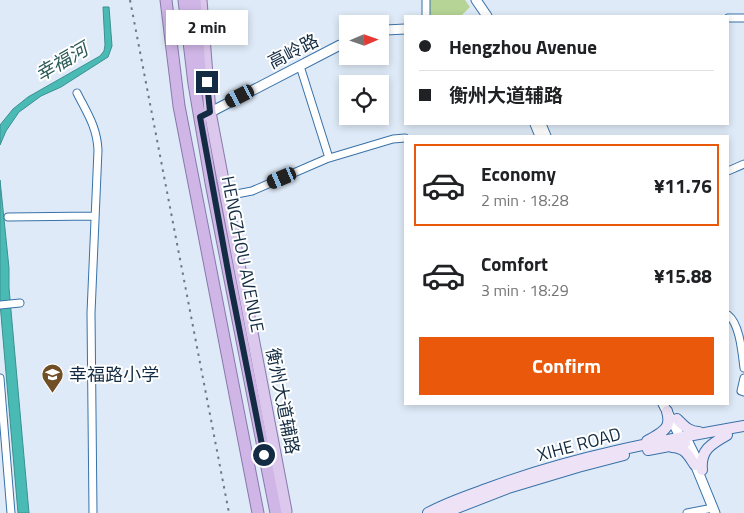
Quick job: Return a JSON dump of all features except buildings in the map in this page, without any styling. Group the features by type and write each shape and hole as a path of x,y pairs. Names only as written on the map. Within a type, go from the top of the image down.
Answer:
{"highway":[{"name":"HENGZHOU AVENUE","path":"166,0 179,106 258,513"},
{"name":"HENGZHOU AVENUE","path":"184,0 200,117 228,273 276,513"},
{"path":"194,0 200,76 200,117"}],"main road":[{"name":"衡州大道辅路","path":"201,0 210,112 285,513"},
{"path":"638,446 654,437 667,426 669,421 666,406"},
{"path":"677,419 693,432 710,432"},
{"name":"XIHE ROAD","path":"444,513 508,488 544,477 664,447 710,432 744,426"},
{"name":"XIHE ROAD","path":"428,513 472,494 576,460 638,446 744,432"},
{"path":"664,447 684,450 698,468 708,447 727,435"}],"street":[{"path":"426,0 426,15"},
{"path":"474,0 482,15"},
{"path":"474,0 486,15"},
{"path":"729,18 744,18"},
{"path":"389,30 404,29"},
{"name":"高岭路","path":"200,117 339,46"},
{"path":"300,66 329,158"},
{"path":"77,93 92,122 97,137 98,150 91,313 93,513"},
{"path":"226,196 252,191 329,158 393,139 404,138"},
{"path":"729,171 744,164"},
{"path":"8,217 95,216"},
{"path":"0,305 18,303"},
{"path":"729,316 735,324 741,345 744,368"},
{"path":"0,378 11,513"},
{"path":"743,392 744,378"},
{"path":"666,406 677,419 684,440"},
{"path":"666,406 698,468 716,512 687,513"}],"shaded area":[{"path":"430,0 465,0 470,7 462,15 430,15"},
{"path":"103,7 109,7 112,46 108,57 61,87 41,96 19,112 6,131 0,145 0,125 13,109 28,97 100,56 104,51"},
{"path":"0,180 29,513 18,513 0,303"}],"railway":[{"path":"130,0 229,513"}],"place":[{"name":"幸福路小学","path":"53,393"}],"route":[{"path":"207,82 210,112 200,117 264,455"}],"water label":[{"name":"幸福河","path":"61,61"}]}
